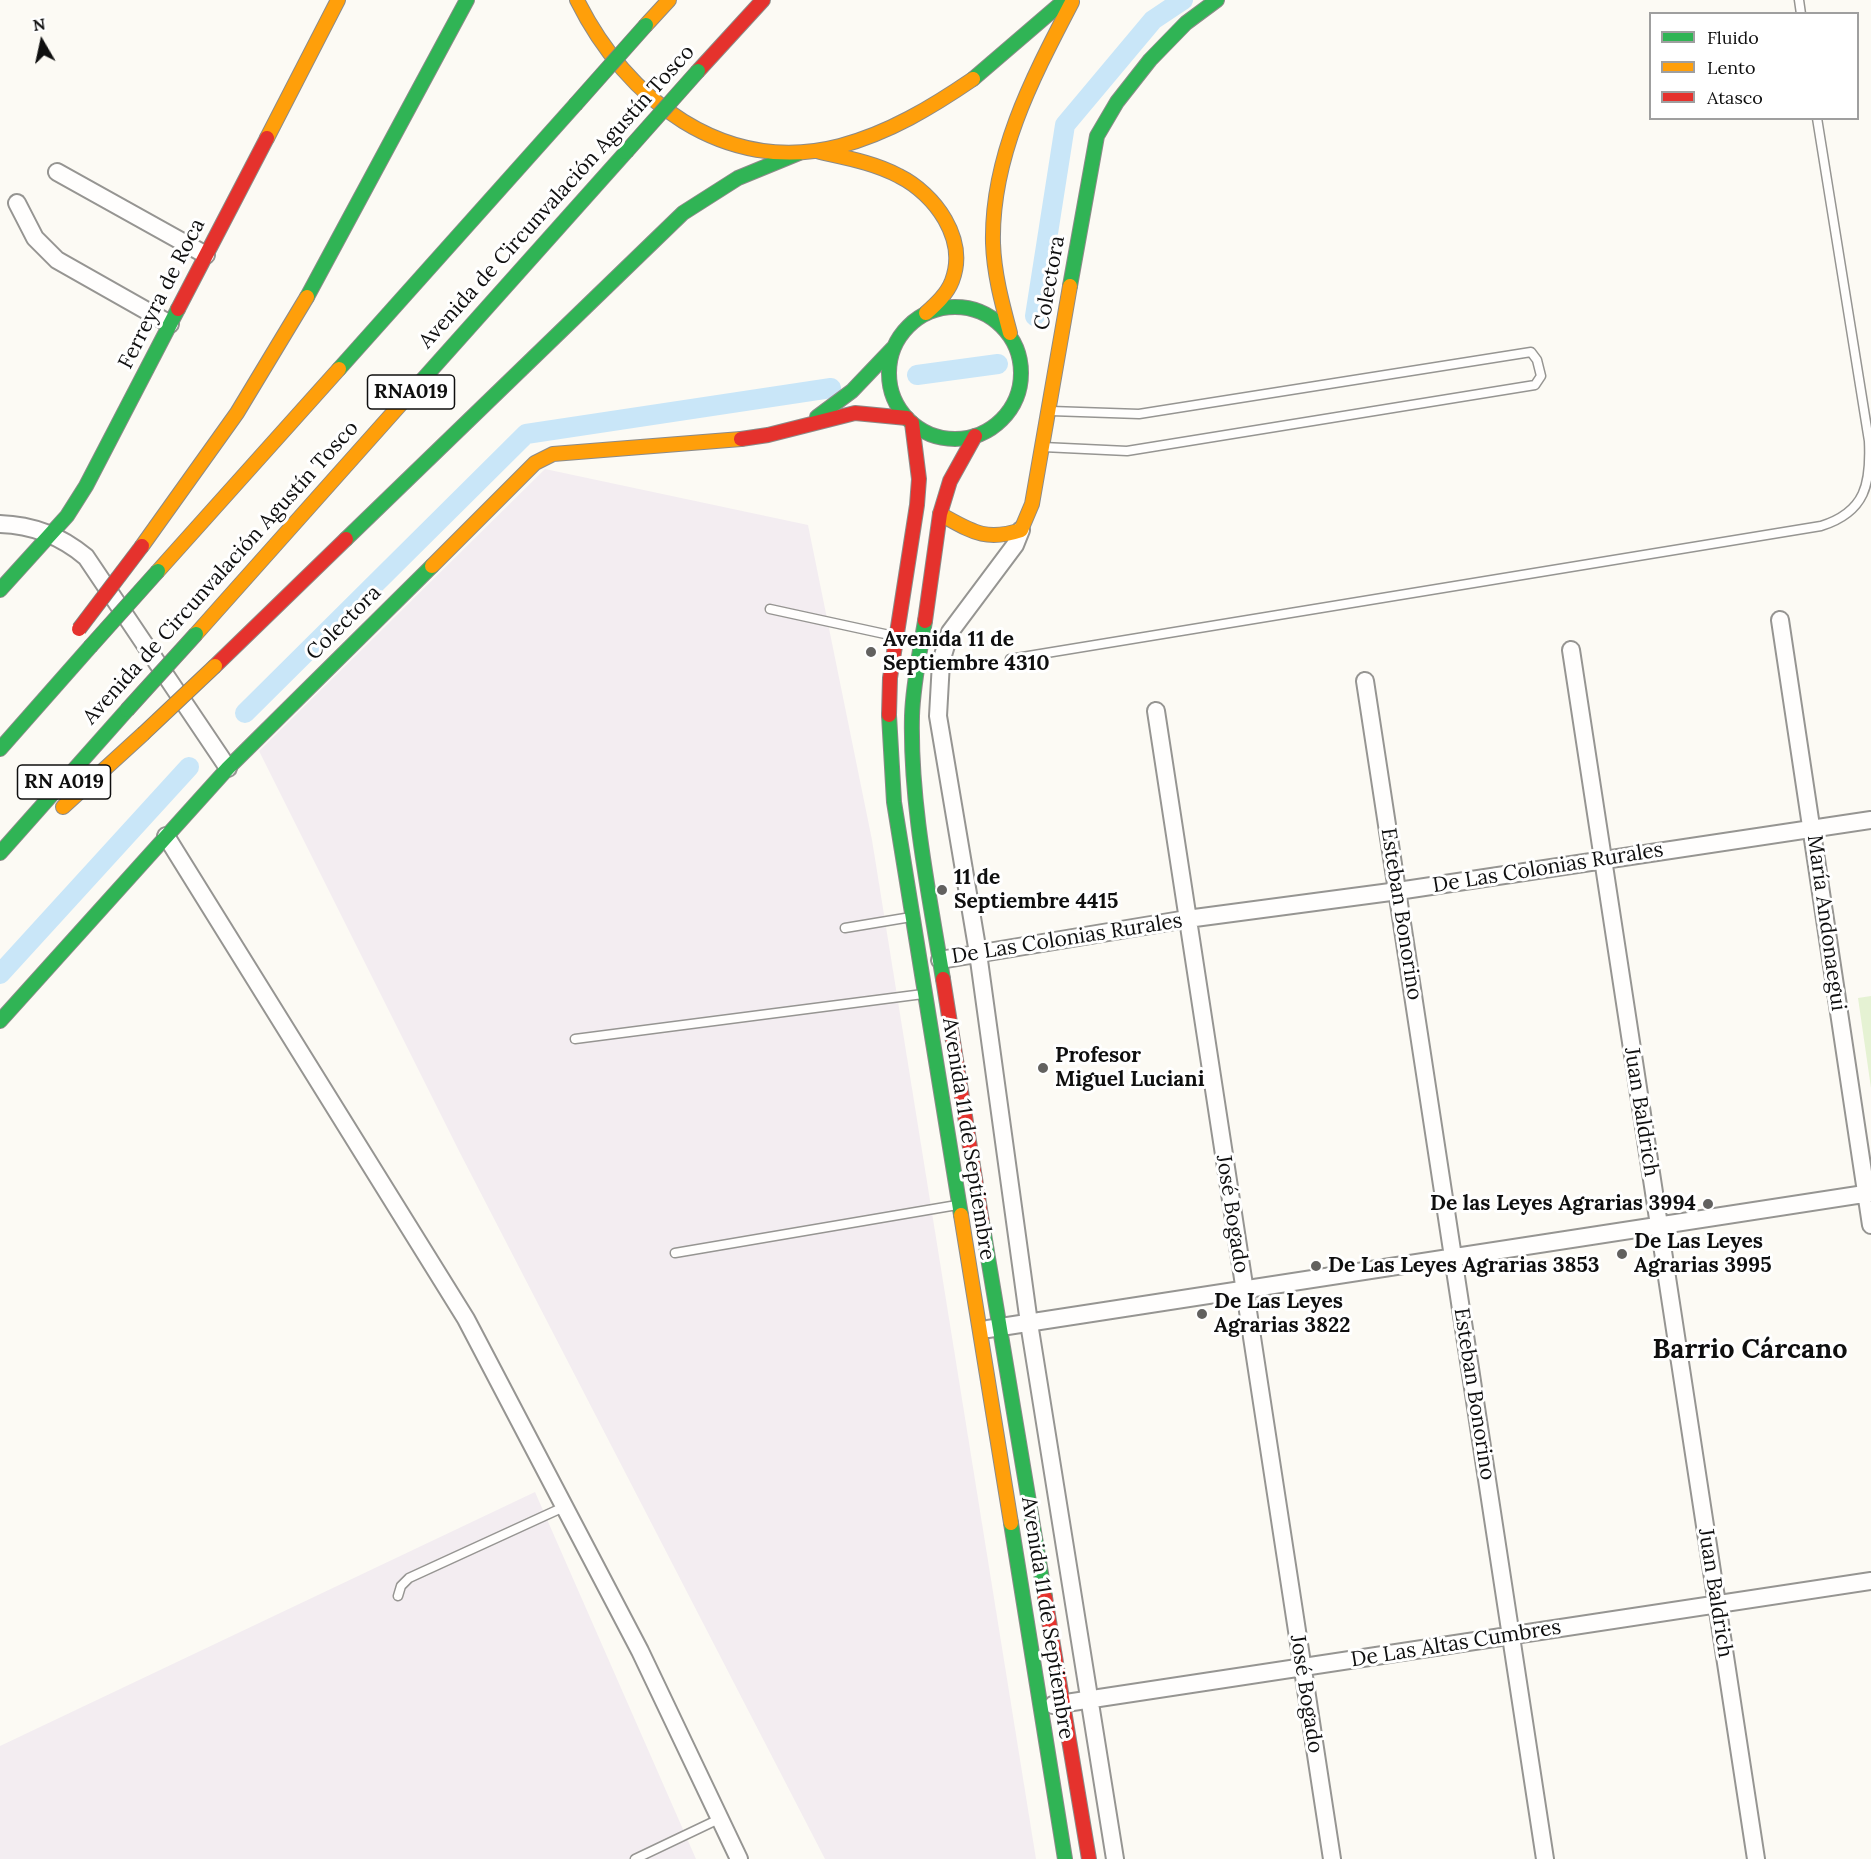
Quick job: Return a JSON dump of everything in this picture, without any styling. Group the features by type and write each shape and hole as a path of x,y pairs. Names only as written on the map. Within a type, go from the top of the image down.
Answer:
{"main road":[{"name":"Ferreyra de Roca","path":"0,590 67,516 86,486 338,0"},
{"path":"75,633 222,436 272,358 467,0"},
{"path":"577,0 597,37 620,67 637,87 678,120 727,142 775,152 799,153 815,151 869,136 945,98 1010,51 1065,0"},
{"name":"RNA019","path":"90,647 669,0"},
{"name":"Avenida de Circunvalación Agustín Tosco","path":"0,853 762,0"},
{"path":"815,151 892,173 921,191 948,225 956,250 955,272 946,292 924,315 906,329 894,348 889,367 890,386 900,411 910,421 942,438 975,436 1001,421 1018,396 1021,366 999,299 994,276 992,232 996,200 1003,163 1017,116 1042,57 1072,0"},
{"name":"Colectora","path":"1020,530 1032,504 1097,136 1114,107 1183,23 1198,10 1217,0"},
{"path":"0,860 96,779 683,213 708,193 731,180 799,153"},
{"path":"924,315 945,308 978,311 997,322 1012,338"},
{"name":"Colectora","path":"807,423 852,391 894,348"},
{"name":"Colectora","path":"0,1021 228,768 536,463 553,454 726,441 768,435 807,423 855,413 910,421"},
{"name":"Avenida 11 de Septiembre","path":"910,421 919,479 911,550 895,636 890,678 891,762 923,994 1065,1859"},
{"name":"Avenida 11 de Septiembre","path":"975,436 950,481 940,514 912,714 913,759 940,960 999,1328 1089,1859"},
{"path":"940,514 983,537 996,538 1020,530"},
{"name":"RN A019","path":"0,749 90,647"}],"street":[{"path":"57,171 206,255"},
{"path":"16,202 35,238 57,260 170,324"},
{"path":"0,524 25,525 51,535 71,544 93,565 228,768"},
{"path":"1020,530 1015,545 950,632 941,662 937,694 938,716 978,953 1029,1323 1115,1859"},
{"name":"María Andonaegui","path":"1780,620 1871,1225"},
{"name":"Juan Baldrich","path":"1570,650 1756,1859"},
{"name":"Esteban Bonorino","path":"1365,681 1545,1859"},
{"name":"José Bogado","path":"1155,711 1332,1859"},
{"name":"De Las Colonias Rurales","path":"940,960 1187,919 1398,891 1871,820"},
{"path":"166,836 466,1319 640,1651 739,1859"},
{"path":"978,1331 1868,1194"},
{"name":"De Las Altas Cumbres","path":"1041,1707 1871,1581"}],"lane":[{"path":"1011,659 1821,526 1837,521 1853,510 1866,492 1871,468 1869,441 1817,120"},
{"path":"1042,447 1126,450 1535,385 1541,376 1537,360 1531,352 1139,414 1049,411"},
{"path":"770,609 895,636"},
{"path":"845,928 911,917"},
{"path":"575,1039 923,994"},
{"path":"675,1253 958,1205"},
{"path":"398,1596 401,1586 409,1578 566,1506"},
{"path":"635,1859 719,1819"}],"shaded area":[{"path":"545,469 808,525 872,840 1036,1859 825,1859 459,1151 259,751"},
{"path":"535,1492 696,1859 0,1859 0,1746"}],"green space":[{"path":"1871,996 1871,1088 1858,998"}],"waterway":[{"path":"1035,316 1065,125 1153,20 1183,0"},
{"path":"917,375 998,364"},
{"path":"245,713 526,434 831,388"},
{"path":"0,974 189,767"}],"traffic: fast":[{"path":"307,297 467,0"},
{"path":"973,79 1065,0"},
{"path":"1070,286 1097,136 1117,102 1150,60 1186,23 1217,0"},
{"path":"575,105 646,25"},
{"path":"626,152 698,71"},
{"path":"339,369 575,105"},
{"path":"408,396 626,152"},
{"path":"346,539 683,213 738,178 799,153"},
{"path":"955,307 980,312 1002,326 1016,348 1021,373 1016,398 1002,420 980,434 955,439 930,434 908,420 894,398 889,373 894,348 908,326 930,312 955,307"},
{"path":"0,590 67,516 86,486 178,309"},
{"path":"817,417 852,391 893,348"},
{"path":"0,1021 228,768 432,566"},
{"path":"90,647 158,571"},
{"path":"925,621 914,692 912,749 917,815 943,979"},
{"path":"127,710 196,634"},
{"path":"0,749 90,647"},
{"path":"0,853 127,710"},
{"path":"889,715 894,802 961,1215"},
{"path":"982,1222 1045,1597"},
{"path":"1011,1523 1065,1859"}],"traffic: slow":[{"path":"267,138 338,0"},
{"path":"577,0 598,36 622,69 651,98 683,121 719,139 757,150 797,152 858,141 910,118 973,79"},
{"path":"646,25 669,0"},
{"path":"1010,333 999,288 993,243 994,211 999,179 1007,148 1029,88 1072,2"},
{"path":"820,152 890,171 925,194 945,219 956,249 956,265 947,290 926,313"},
{"path":"940,514 970,530 988,535 1021,530 1032,504 1070,286"},
{"path":"142,546 237,413 307,297"},
{"path":"158,571 339,369"},
{"path":"196,634 408,396"},
{"path":"432,566 535,463 553,454 741,439"},
{"path":"143,734 215,666"},
{"path":"63,807 143,734"},
{"path":"961,1215 1011,1523"}],"traffic: jam":[{"path":"698,71 763,0"},
{"path":"178,309 267,138"},
{"path":"741,439 768,435 855,413 907,418"},
{"path":"889,715 890,678 917,505 919,479 912,423"},
{"path":"925,621 940,514 950,481 975,436"},
{"path":"215,666 346,539"},
{"path":"79,629 142,546"},
{"path":"943,979 982,1222"},
{"path":"1045,1597 1089,1859"}],"place":[{"name":"Avenida 11 de Septiembre 4310","path":"871,652"},
{"name":"11 de Septiembre 4415","path":"942,890"},
{"name":"Profesor Miguel Luciani","path":"1043,1068"},
{"name":"De las Leyes Agrarias 3994","path":"1708,1204"},
{"name":"De Las Leyes Agrarias 3995","path":"1622,1254"},
{"name":"De Las Leyes Agrarias 3853","path":"1316,1266"},
{"name":"De Las Leyes Agrarias 3822","path":"1202,1314"}],"district":[{"name":"Barrio Cárcano","path":"1750,1350"}]}
